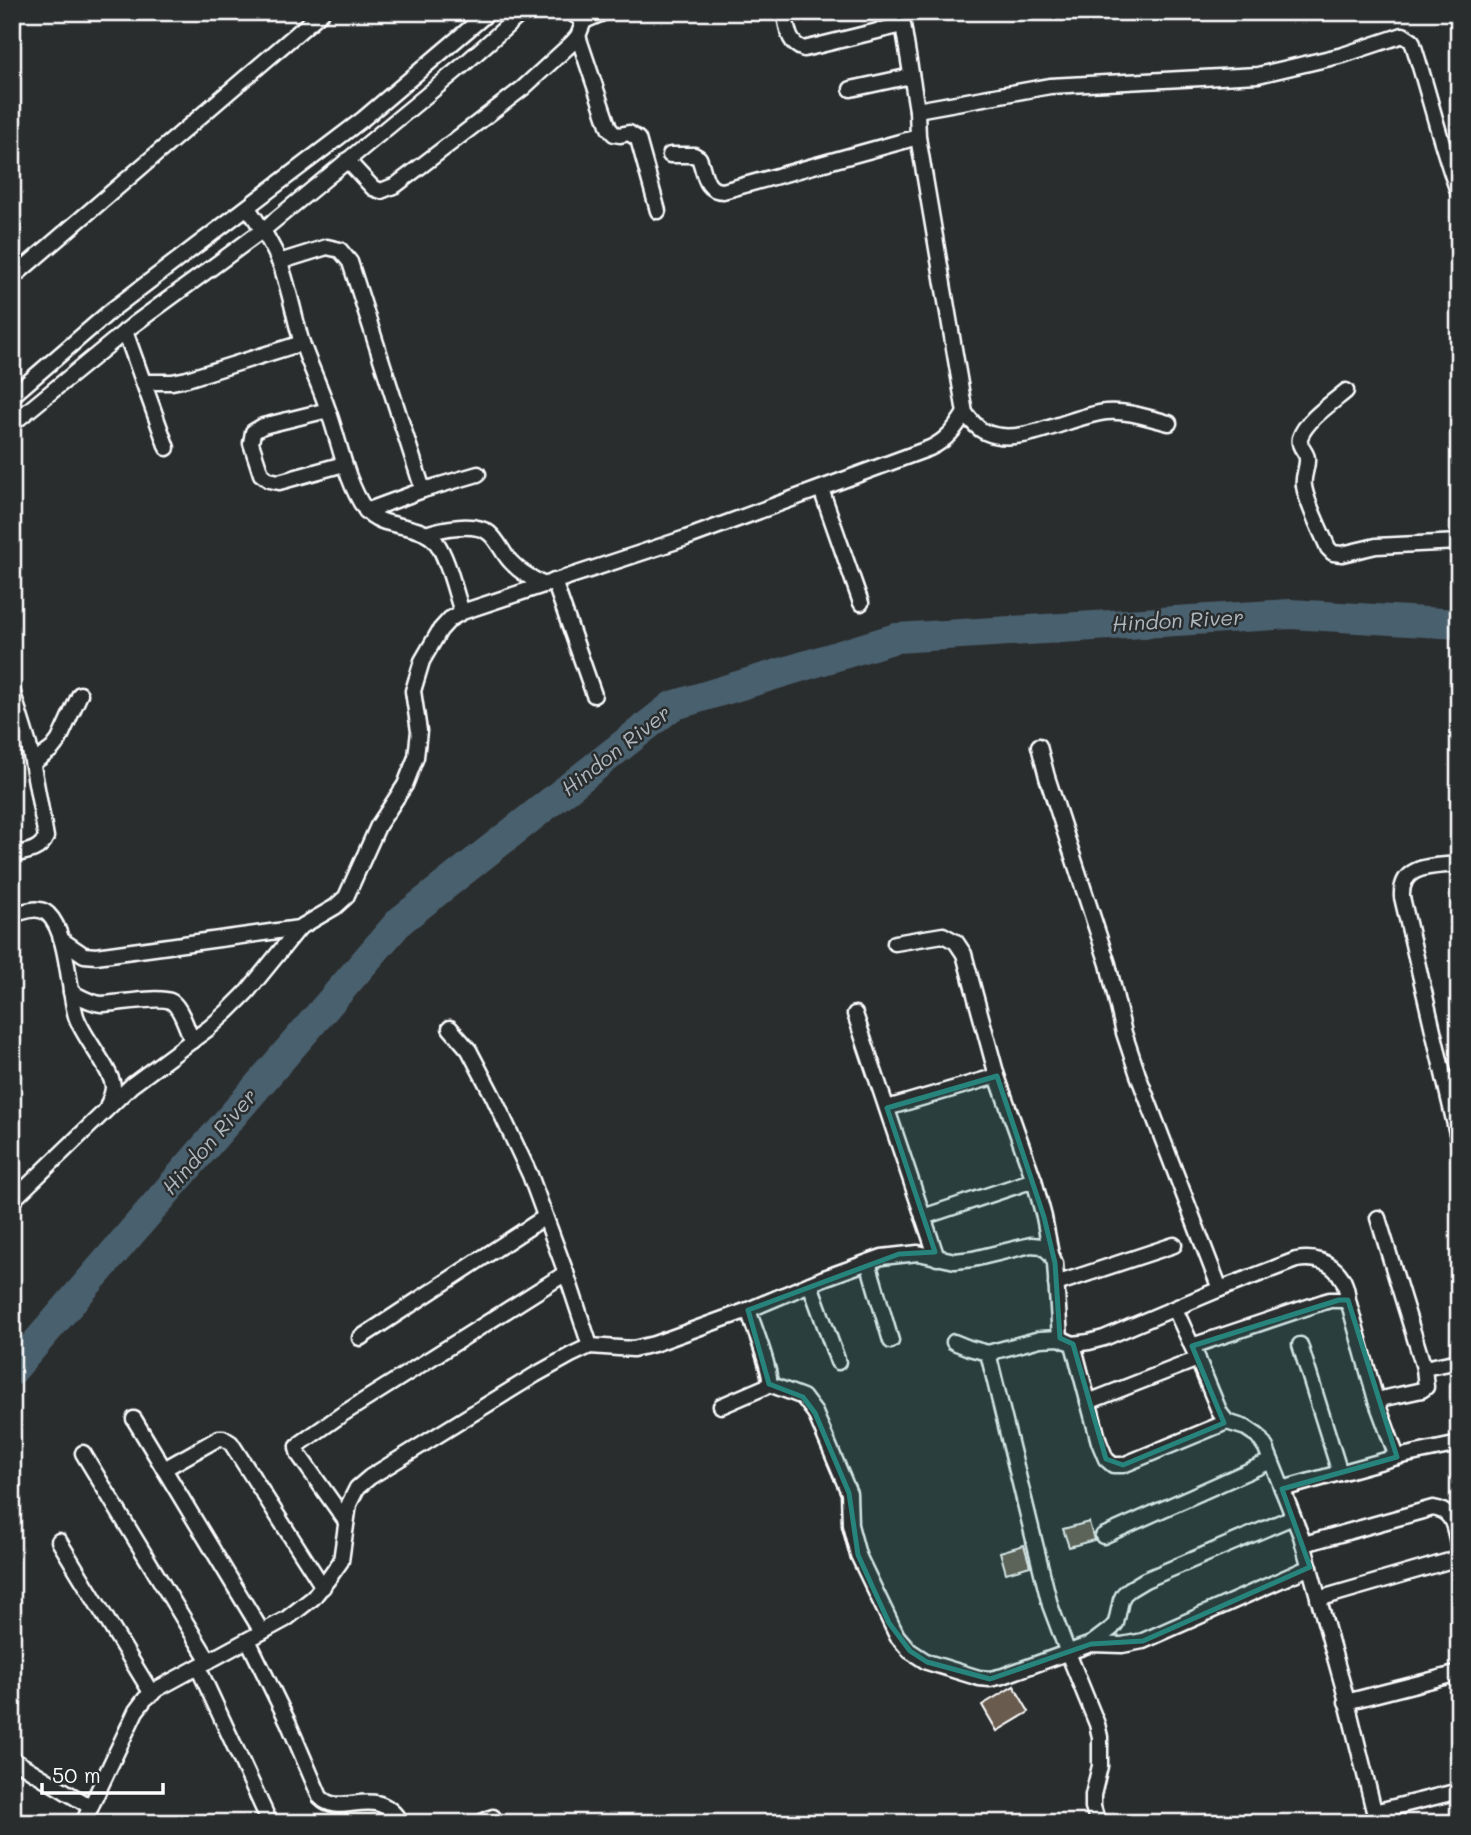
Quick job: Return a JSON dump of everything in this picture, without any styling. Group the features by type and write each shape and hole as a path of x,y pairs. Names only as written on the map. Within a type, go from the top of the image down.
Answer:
{"street":[{"path":"12,278 322,12"},
{"path":"12,396 113,309 363,119 489,12"},
{"path":"12,424 125,331 263,230 462,66 523,12"},
{"path":"570,12 584,21"},
{"path":"347,160 373,188 381,191 388,189 523,88 578,36 584,21 604,12"},
{"path":"784,12 791,41 804,50 902,19 917,110 918,138 965,413 974,424 984,432 1003,436 1020,435 1105,412 1127,412 1169,424"},
{"path":"917,110 1050,86 1258,75 1343,55 1403,35 1412,41 1459,194"},
{"path":"578,36 609,128 614,134 629,133 638,139 658,211"},
{"path":"851,89 911,76"},
{"path":"670,155 694,155 699,158 709,187 715,191 723,191 918,138"},
{"path":"248,208 279,262 302,343 328,410 344,464 359,498 366,511 376,518 426,534 434,540 442,553 462,612"},
{"path":"279,262 327,247 340,250 350,262 423,490"},
{"path":"125,331 167,448"},
{"path":"144,382 187,379 302,343"},
{"path":"1346,391 1306,428 1300,443 1301,449 1307,455 1303,483 1328,548 1333,553 1342,554 1376,546 1459,542"},
{"path":"328,410 263,426 253,432 251,443 261,474 269,480 279,482 344,464"},
{"path":"12,1201 132,1085 209,1028 234,1005 299,928 335,907 346,897 378,826 405,785 416,757 419,732 413,691 415,680 422,661 440,630 450,619 462,612 686,538 943,442 951,435 965,413"},
{"path":"366,511 478,474"},
{"path":"821,489 861,603"},
{"path":"426,534 436,530 475,526 490,534 510,562 527,576 549,583"},
{"path":"549,583 594,695"},
{"path":"12,690 33,764 46,837 43,844 35,849 12,855"},
{"path":"33,764 59,740 80,694"},
{"path":"1039,746 1108,964 1124,1033 1138,1075 1220,1289"},
{"path":"1459,864 1417,869 1407,876 1401,886 1459,1142"},
{"path":"12,915 41,909 56,924 62,940 78,1020 112,1078 113,1090 107,1109"},
{"path":"62,940 84,955 96,956 299,928"},
{"path":"895,943 943,935 956,942 964,954 997,1076 1034,1180 1044,1217 1055,1263 1066,1341 1088,1402 1098,1442 1106,1459 1113,1465 1122,1465 1227,1422"},
{"path":"71,992 83,999 102,1004 162,999 172,1001 178,1008 192,1041"},
{"path":"855,1014 937,1258"},
{"path":"450,1028 469,1050 530,1175 590,1346"},
{"path":"887,1108 997,1076"},
{"path":"923,1217 1034,1180"},
{"path":"360,1338 545,1217"},
{"path":"1376,1400 1422,1390 1427,1383 1378,1218"},
{"path":"83,1823 136,1711 145,1699 157,1689 286,1619 323,1587 341,1561 345,1520 357,1488 370,1476 535,1375 590,1346 633,1349 654,1343 748,1310 882,1257 918,1253 955,1261 1031,1245 1042,1246 1051,1254"},
{"path":"1056,1284 1174,1245"},
{"path":"954,1342 988,1353 1040,1339 1089,1342 1296,1260 1316,1259 1339,1272 1347,1288 1376,1400 1397,1457"},
{"path":"868,1262 891,1341"},
{"path":"345,1520 299,1455 297,1448 301,1443 566,1273"},
{"path":"810,1284 838,1362"},
{"path":"1088,1402 1195,1352 1330,1300 1348,1300"},
{"path":"1175,1309 1220,1413 1227,1422 1246,1428 1258,1436 1266,1448 1304,1544 1375,1817 1459,1791"},
{"path":"721,1406 769,1384 768,1369 748,1310"},
{"path":"1300,1345 1340,1473"},
{"path":"988,1353 1050,1605 1093,1710 1100,1737 1100,1766 1093,1795 1093,1807 1098,1823"},
{"path":"1424,1368 1459,1361"},
{"path":"769,1384 803,1397 815,1413 849,1493 850,1525 858,1555 897,1636 910,1651 927,1662 978,1678 990,1679 1091,1644 1116,1623 1121,1600 1130,1589 1145,1580 1293,1517"},
{"path":"134,1419 262,1632"},
{"path":"164,1469 219,1438 227,1439 264,1492 323,1587"},
{"path":"1282,1489 1397,1457 1459,1444"},
{"path":"83,1453 203,1664 270,1823"},
{"path":"1103,1536 1271,1461"},
{"path":"1304,1544 1433,1508 1442,1509 1451,1516 1459,1548"},
{"path":"59,1541 152,1694"},
{"path":"1318,1599 1459,1558"},
{"path":"1091,1644 1122,1645 1143,1641 1310,1567"},
{"path":"248,1640 325,1803 382,1804 391,1810 401,1823"},
{"path":"1346,1702 1459,1673"},
{"path":"12,1759 91,1807"}],"highlighted area":[{"path":"997,1076 1044,1217 1055,1263 1060,1338 1073,1344 1106,1459 1123,1465 1224,1423 1192,1346 1339,1300 1348,1300 1397,1457 1282,1489 1310,1567 1143,1641 1091,1644 990,1679 927,1662 910,1651 889,1623 858,1555 849,1493 815,1413 803,1397 769,1384 748,1310 899,1254 935,1252 887,1108"}],"building":[{"path":"1089,1522 1094,1540 1069,1547 1063,1529"},
{"path":"1024,1545 1030,1566 1006,1573 1000,1552"},
{"path":"1014,1686 1029,1712 997,1731 982,1705"}],"waterway":[{"name":"Hindon River","path":"12,1371 400,921 672,706 896,638 1290,614 1459,624"}]}
